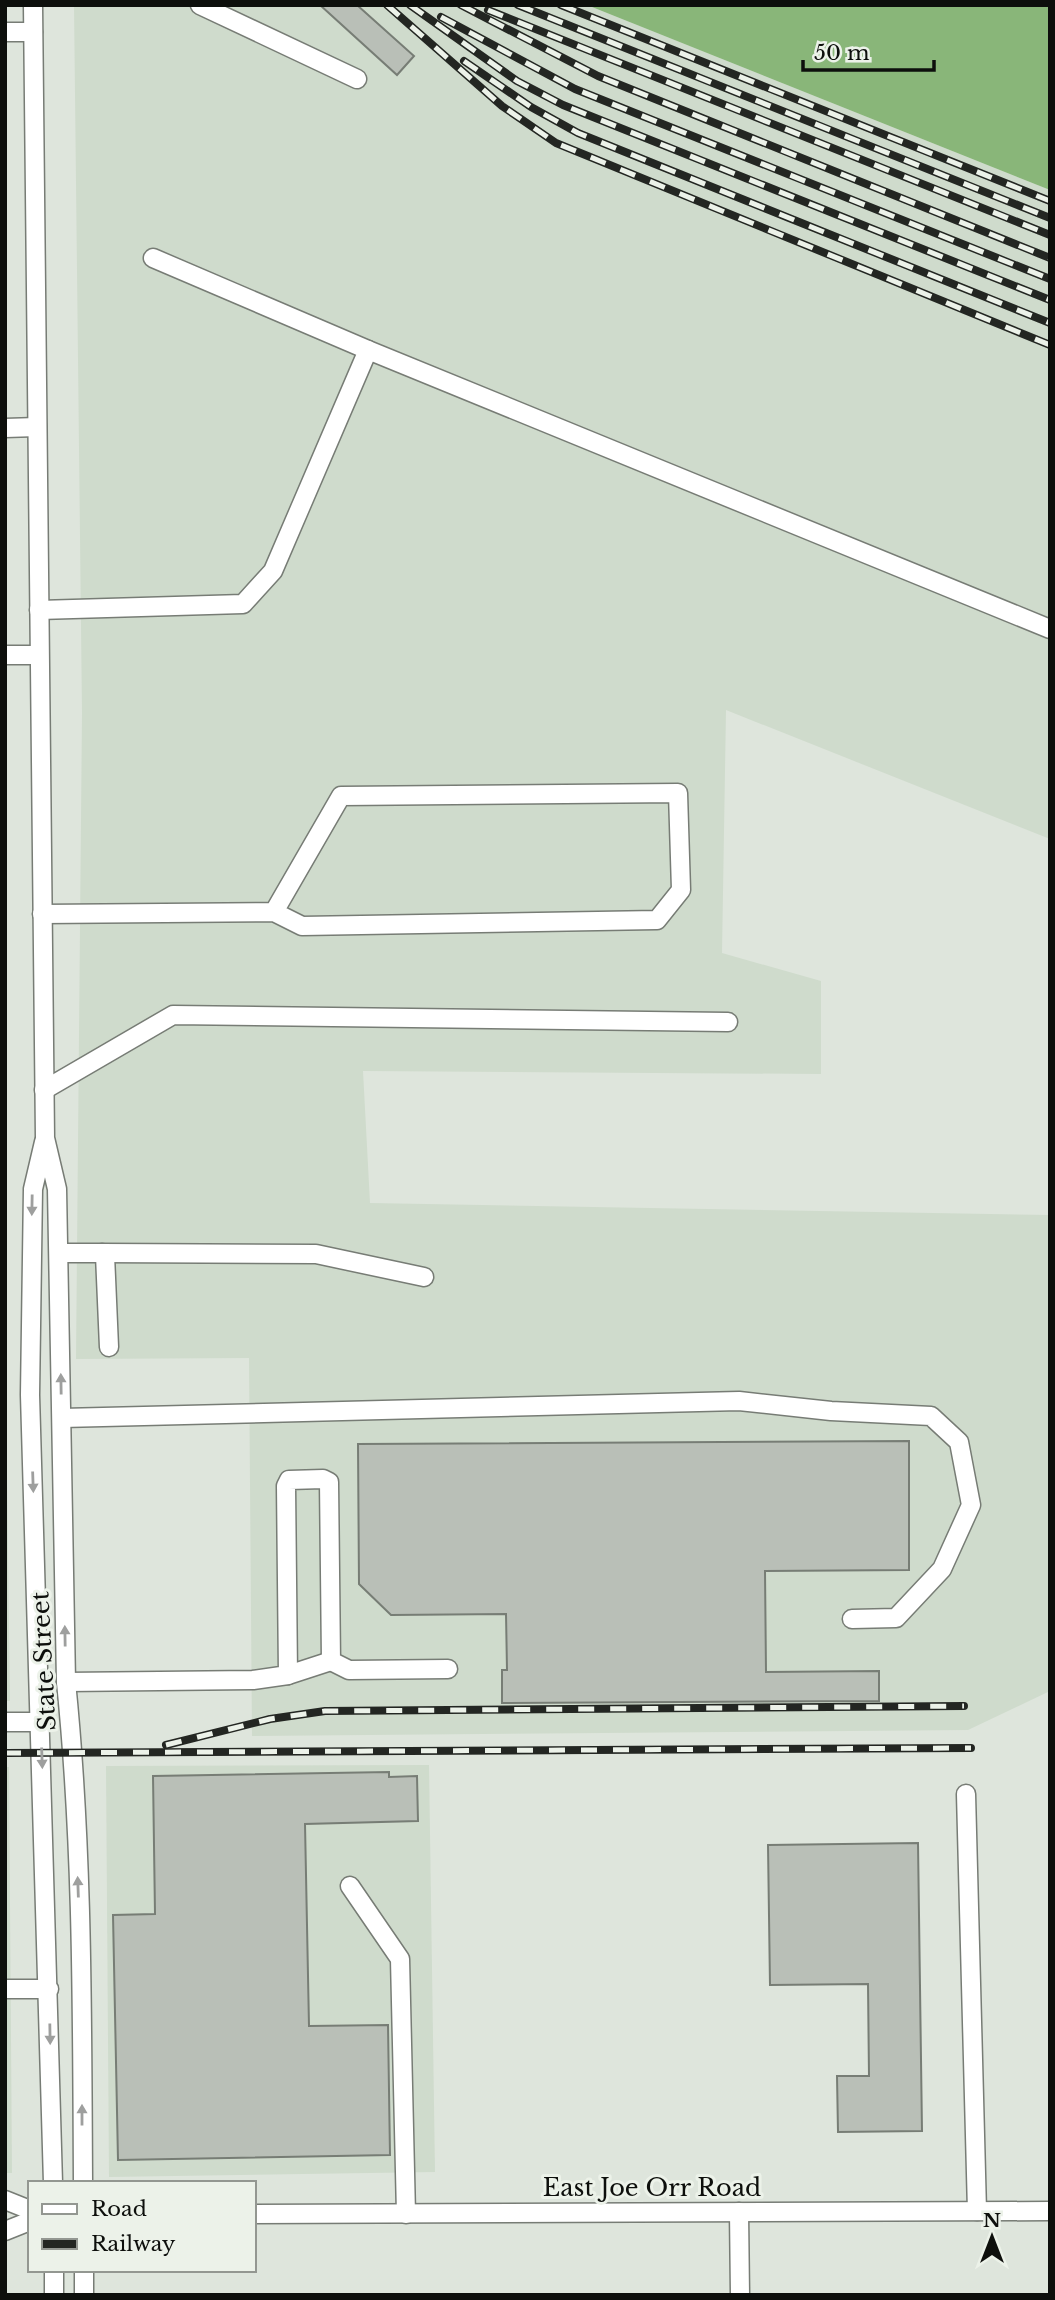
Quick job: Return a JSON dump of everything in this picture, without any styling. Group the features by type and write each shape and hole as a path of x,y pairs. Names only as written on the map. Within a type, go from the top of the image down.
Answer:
{"street":[{"name":"State Street","path":"33,5 44,1138 33,1189 30,1395 49,1989 52,2181"},
{"path":"200,5 357,79"},
{"path":"5,32 33,32"},
{"path":"153,258 368,350 1050,629"},
{"path":"39,610 243,604 273,571 368,350"},
{"path":"5,428 37,427"},
{"path":"5,655 39,655"},
{"path":"42,914 274,912 302,926 657,920 681,890 678,793 341,796 274,912"},
{"path":"44,1090 173,1014 728,1022"},
{"name":"State Street","path":"44,1138 57,1189 66,1682 75,1805 82,2019 83,2181"},
{"path":"59,1253 316,1254 424,1277"},
{"path":"102,1253 107,1262 109,1347"},
{"path":"62,1418 739,1401 831,1411 931,1416 959,1442 971,1505 942,1569 897,1618 852,1619"},
{"path":"288,1675 286,1486 289,1480 323,1479 329,1482 331,1661"},
{"path":"66,1682 253,1680 288,1675 331,1661 349,1670 448,1669"},
{"path":"5,1722 41,1722"},
{"path":"967,1794 977,2211"},
{"path":"349,1886 400,1959 406,2214"},
{"path":"5,1989 49,1989"},
{"path":"5,2200 28,2209"},
{"name":"East Joe Orr Road","path":"256,2214 1050,2211"},
{"path":"739,2212 740,2295"},
{"path":"5,2231 28,2222"},
{"path":"54,2272 54,2295"},
{"path":"84,2272 84,2295"}],"shaded area":[{"path":"74,5 587,5 1050,190 1050,839 726,710 722,953 821,981 821,1074 363,1071 370,1203 1050,1215 1050,1691 968,1730 252,1736 249,1358 76,1359 82,713"},
{"path":"587,5 1050,5 1050,190"},
{"path":"5,1323 10,1701 5,1701"},
{"path":"429,1765 435,2172 109,2177 106,1766"},
{"path":"5,1767 9,1767 12,2173 5,2173"}],"building":[{"path":"320,5 357,5 414,56 397,75"},
{"path":"909,1441 909,1570 765,1571 766,1672 879,1671 879,1701 502,1703 502,1670 507,1670 506,1614 391,1615 359,1584 358,1444"},
{"path":"389,1772 389,1777 417,1776 418,1821 305,1824 309,2026 388,2025 390,2155 118,2160 113,1915 155,1914 153,1776"},
{"path":"918,1843 922,2131 838,2132 837,2076 869,2076 868,1984 770,1985 768,1845"}],"railway":[{"path":"387,5 502,106 556,143 1050,345"},
{"path":"410,5 517,81 563,105 1050,300"},
{"path":"461,5 598,76 1050,258"},
{"path":"518,5 1050,218"},
{"path":"561,5 1050,201"},
{"path":"488,10 1050,235"},
{"path":"441,17 575,89 1050,279"},
{"path":"464,61 531,107 578,133 1050,323"},
{"path":"166,1745 270,1719 325,1711 964,1706"},
{"path":"5,1753 971,1748"}]}
